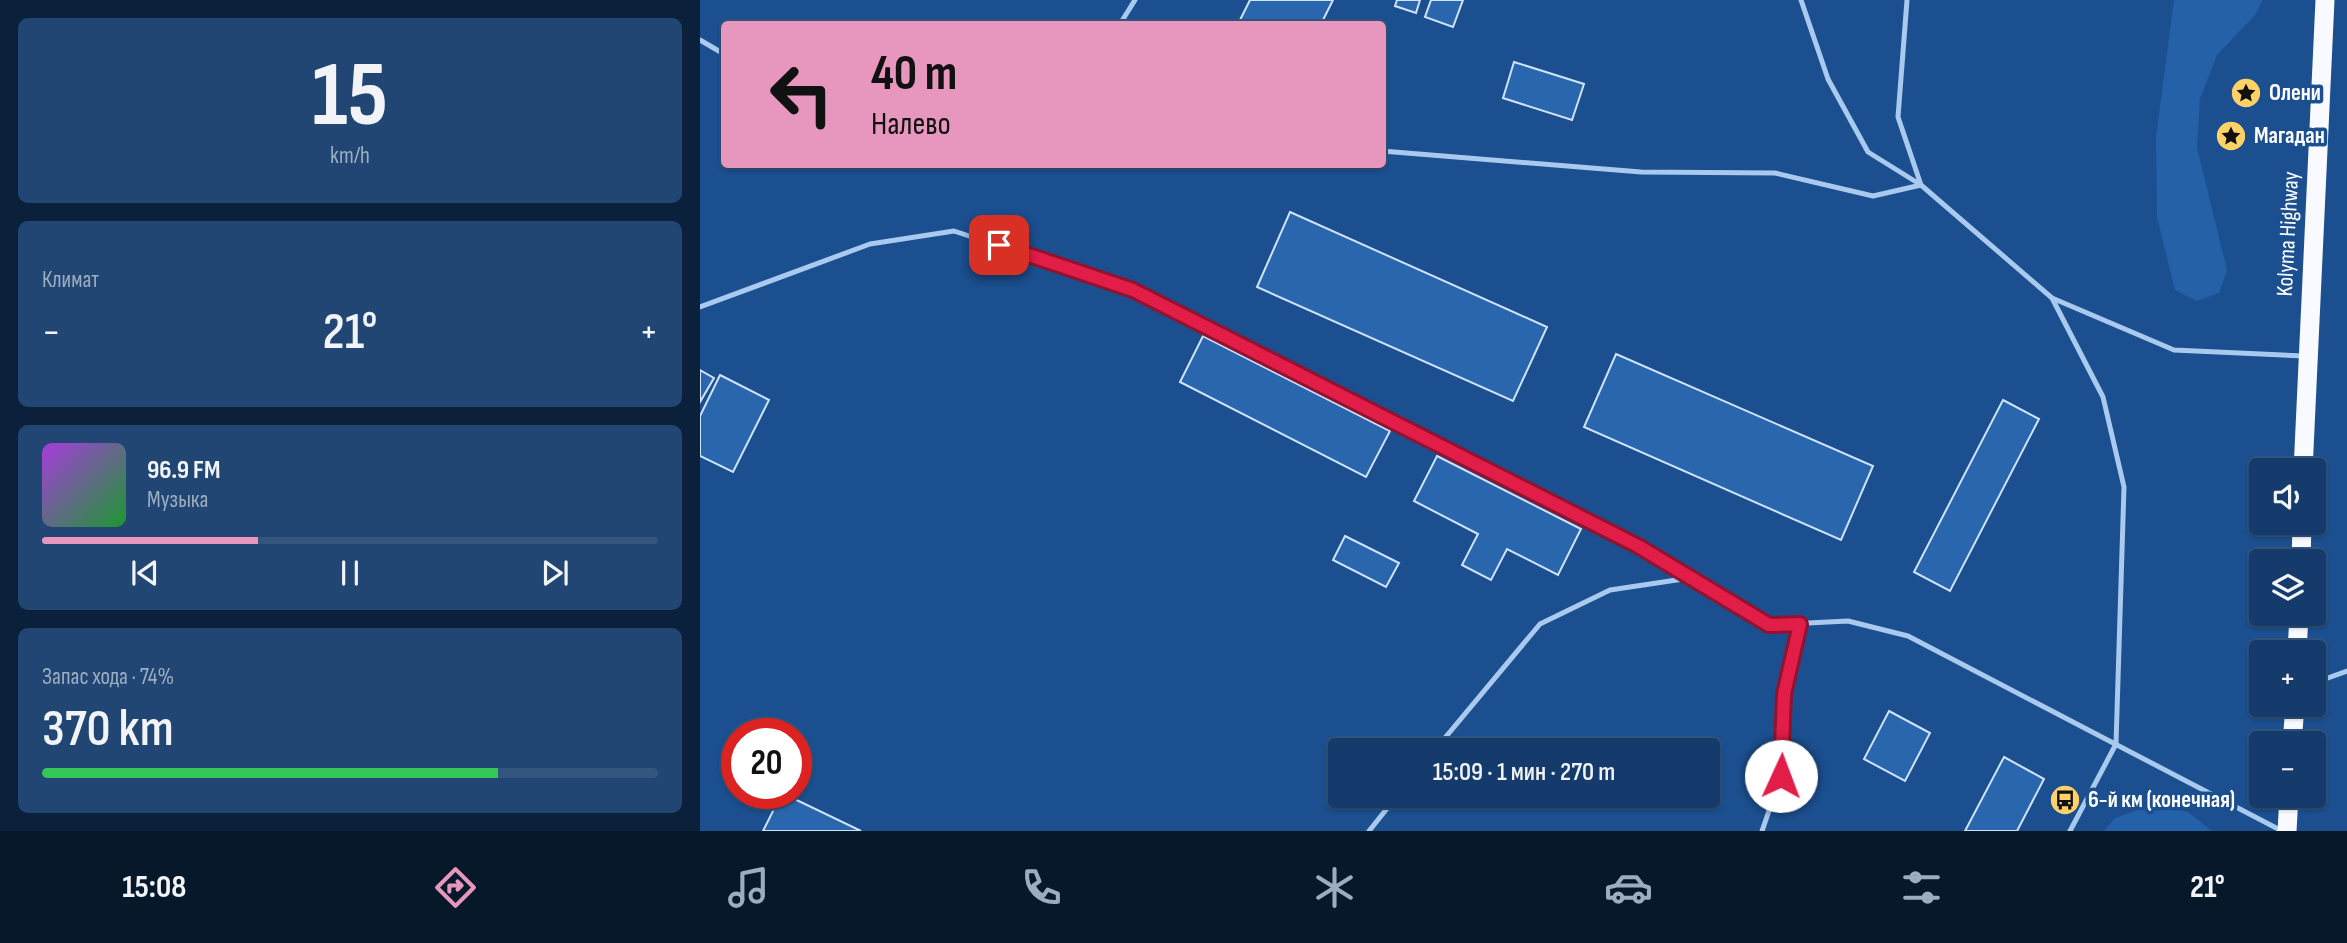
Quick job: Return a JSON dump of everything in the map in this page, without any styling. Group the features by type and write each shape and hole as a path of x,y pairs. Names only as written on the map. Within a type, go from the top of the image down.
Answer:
{"highway":[{"name":"Kolyma Highway","path":"2303,458 2306,356 2325,0"},
{"path":"2285,831 2288,808"}],"lane":[{"path":"1123,21 1135,0"},
{"path":"1801,0 1828,79 1868,152 1921,185 2052,298 2174,350 2306,356"},
{"path":"1907,0 1898,117 1921,185"},
{"path":"700,40 721,52"},
{"path":"1386,151 1641,172 1775,173 1873,196 1921,185"},
{"path":"700,307 870,244 954,232 1133,290 1638,546 1769,625 1848,621 1908,636 2285,831"},
{"path":"2052,298 2103,397 2124,487 2116,744 2070,831"},
{"path":"1445,738 1540,624 1610,590 1690,578"},
{"path":"1762,831 1781,776 1784,694 1800,624"},
{"path":"2326,679 2347,671"},
{"path":"1369,831 1387,808"}],"shaded area":[{"path":"2174,0 2263,0 2254,16 2217,55 2200,99 2197,148 2227,270 2219,293 2197,301 2175,290 2157,217 2156,137"},
{"path":"2152,805 2188,812 2212,831 2104,831 2115,818"}],"building":[{"path":"1250,0 1333,0 1322,21 1240,21"},
{"path":"1397,0 1420,0 1416,13 1395,6"},
{"path":"1431,0 1463,0 1453,27 1425,17"},
{"path":"1514,62 1584,84 1572,120 1503,98"},
{"path":"1290,212 1547,327 1513,401 1257,287"},
{"path":"1203,336 1390,431 1366,477 1180,382"},
{"path":"1616,354 1873,466 1841,540 1584,427"},
{"path":"700,370 714,378 700,402"},
{"path":"720,375 769,400 733,472 700,456 700,416"},
{"path":"2003,400 2039,419 1950,591 1914,572"},
{"path":"1437,456 1581,529 1558,575 1507,549 1491,580 1462,565 1478,534 1414,501"},
{"path":"1345,536 1399,563 1386,587 1333,560"},
{"path":"1889,711 1930,733 1905,781 1864,759"},
{"path":"2004,757 2044,779 2017,831 1965,831"},
{"path":"812,807 861,831 763,831 774,809"}],"place":[{"name":"Олени","path":"2246,93"},
{"name":"Магадан","path":"2231,136"},
{"name":"6-й км (конечная)","path":"2065,800"}],"route":[{"path":"999,245 1133,290 1638,546 1769,625 1800,624 1784,694 1781,776"}]}
